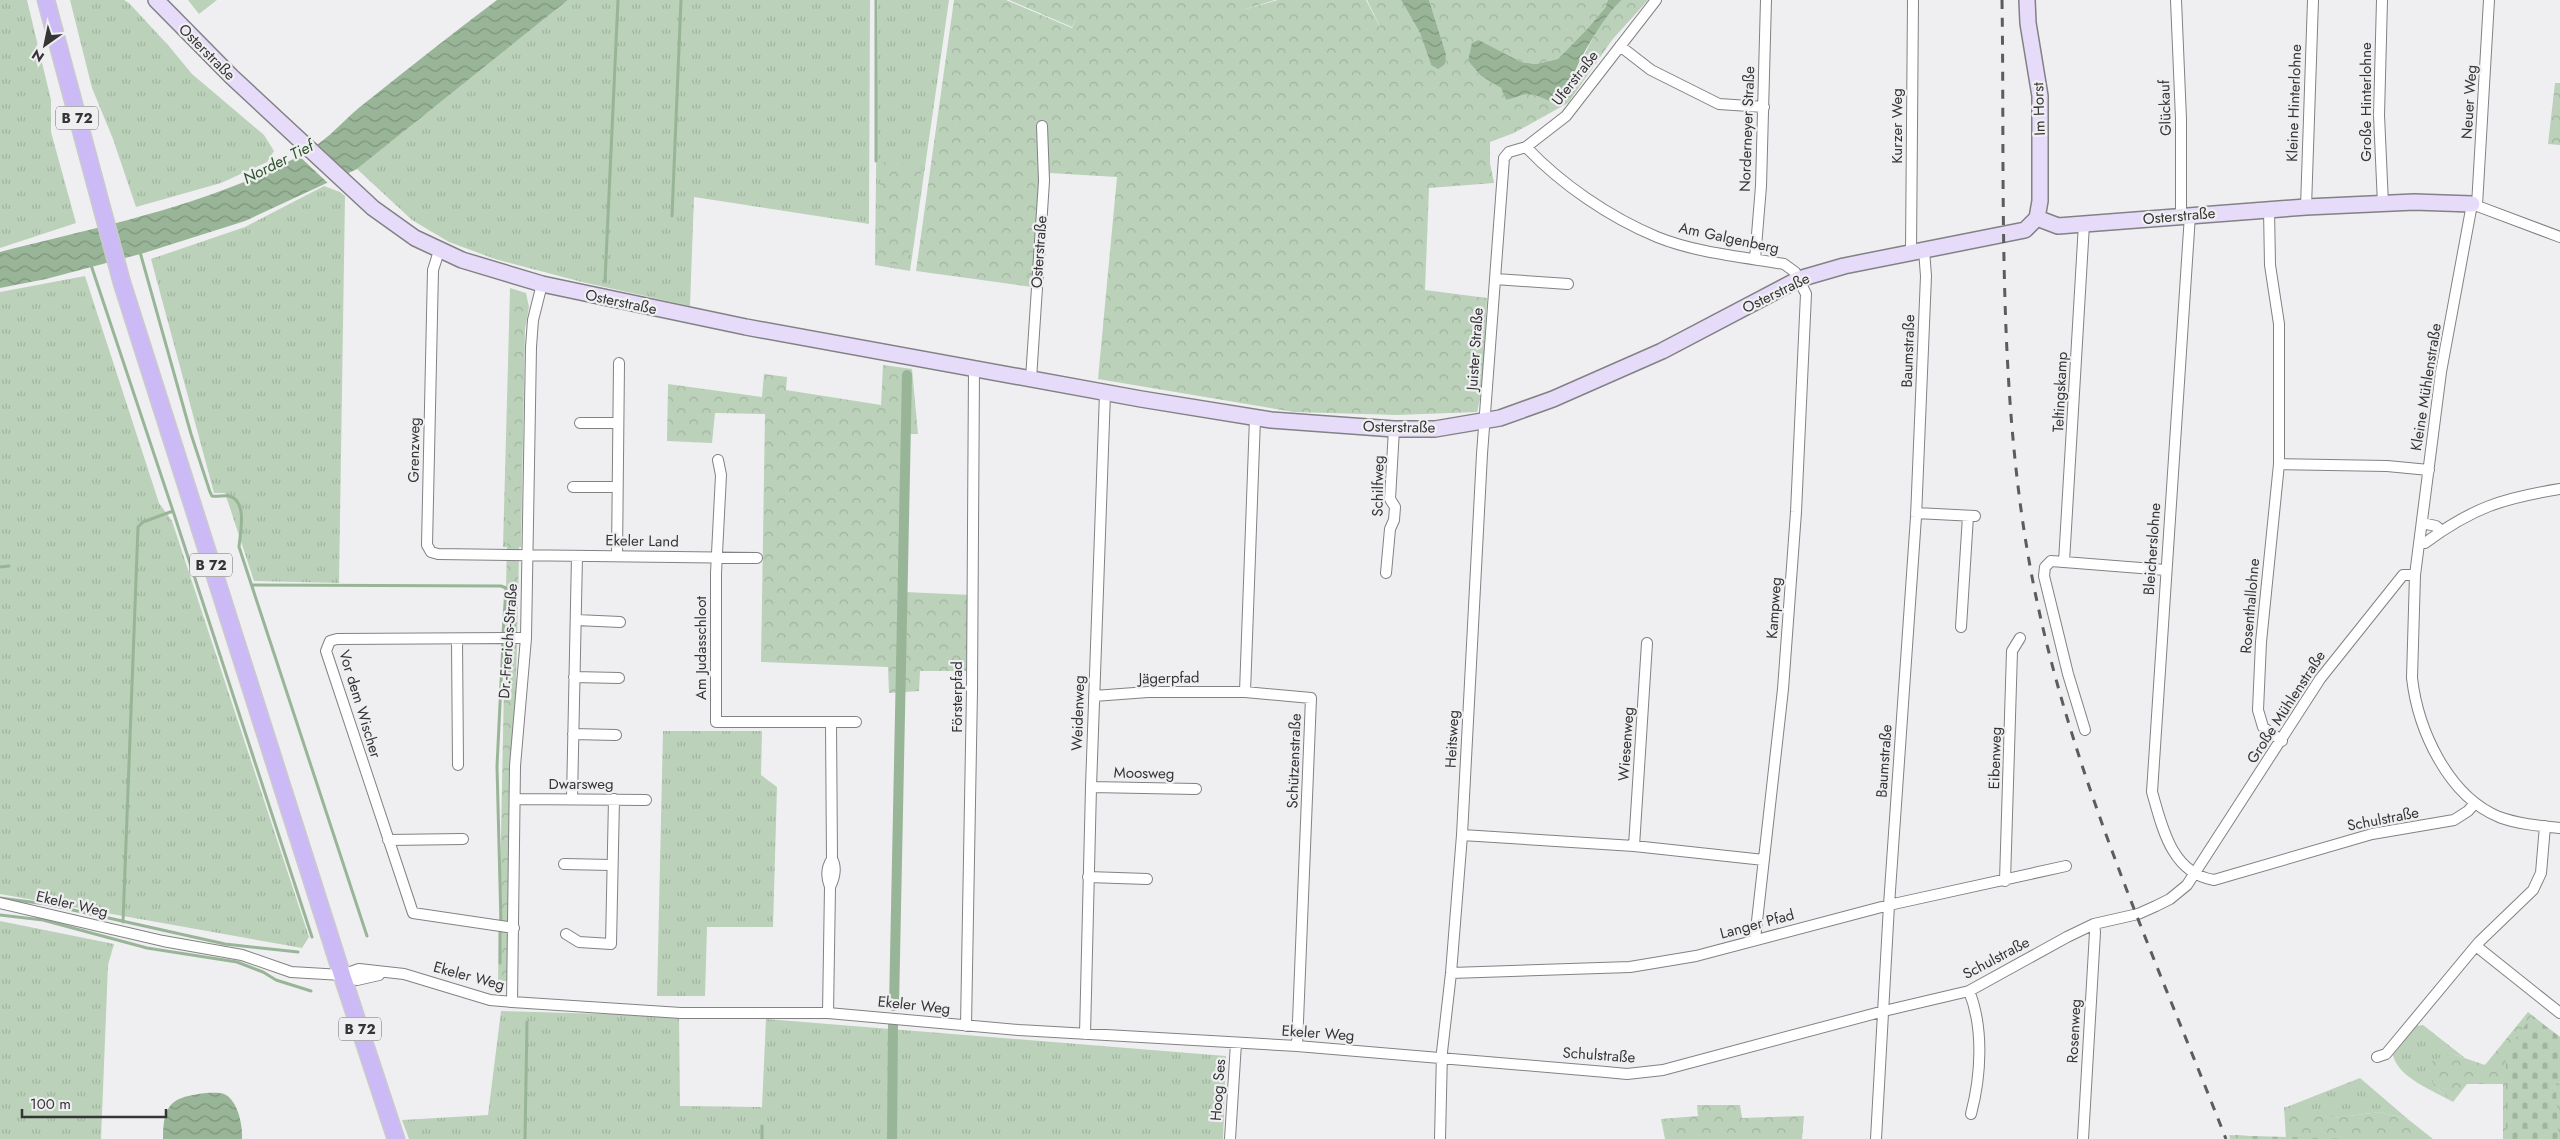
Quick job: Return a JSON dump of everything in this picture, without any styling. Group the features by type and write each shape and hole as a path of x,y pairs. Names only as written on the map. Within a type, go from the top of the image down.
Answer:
{"main road":[{"name":"B 72","path":"46,0 122,283 396,1139"}],"street":[{"name":"Osterstraße","path":"156,0 262,105 344,182 390,222 439,251 487,269 542,284 737,326 974,370 1255,418 1394,429 1435,429 1485,422 1517,413 1553,399 1662,351 1799,279 1844,266 2020,232 2030,226 2037,218 2058,226 2269,209 2436,202 2474,205 2560,237"},
{"name":"Uferstraße","path":"1504,158 1509,152 1526,147 1566,116 1656,0"},
{"name":"Norderneyer Straße","path":"1755,259 1761,186 1766,0"},
{"name":"Kurzer Weg","path":"1913,0 1917,251"},
{"name":"Im Horst","path":"2028,0 2028,23 2040,96 2040,201 2037,218"},
{"name":"Glückauf","path":"2176,0 2186,215"},
{"name":"Kleine Hinterlohne","path":"2306,207 2312,0"},
{"name":"Große Hinterlohne","path":"2382,0 2379,115 2383,204"},
{"name":"Neuer Weg","path":"2474,205 2489,0"},
{"path":"1620,46 1651,70 1719,104 1764,107"},
{"name":"Osterstraße","path":"1031,379 1044,181 1042,126"},
{"name":"Am Galgenberg","path":"1526,147 1579,193 1619,218 1650,233 1704,250 1784,264 1790,267 1799,279"},
{"name":"Juister Straße","path":"1485,422 1504,158"},
{"name":"Kleine Mühlenstraße","path":"2415,575 2441,372 2474,205"},
{"name":"Rosenthallohne","path":"2269,209 2271,275 2278,303 2279,324 2279,464 2262,642 2258,710 2263,727 2282,741"},
{"name":"Bleicherslohne","path":"2186,215 2152,792 2165,835 2172,850 2185,866 2195,872"},
{"name":"Teltingskamp","path":"2064,562 2084,224"},
{"name":"Grenzweg","path":"439,251 433,270 427,545 432,552 438,554 527,555"},
{"name":"Baumstraße","path":"1876,1139 1889,906 1916,513 1926,276 1917,251"},
{"path":"1495,279 1568,284"},
{"name":"Kampweg","path":"1755,939 1783,689 1796,512 1806,294 1799,279"},
{"name":"Dr.-Frerichs-Straße","path":"512,1002 519,702 526,638 531,347 533,320 542,284"},
{"path":"617,556 616,487 619,363"},
{"name":"Försterpfad","path":"966,1026 972,690 974,370"},
{"name":"Weidenweg","path":"1085,1034 1088,877 1105,393"},
{"path":"1245,692 1255,418"},
{"name":"Heitsweg","path":"1440,1139 1441,1057 1451,973 1462,835 1485,422"},
{"path":"580,423 617,423"},
{"name":"Schilfweg","path":"1386,573 1390,529 1394,520 1395,507 1390,499 1394,429"},
{"name":"Am Judasschloot","path":"718,460 721,475 716,722 856,722"},
{"path":"2279,464 2387,466 2429,470"},
{"path":"573,487 616,487"},
{"path":"2420,543 2425,543 2483,506 2501,500 2560,489"},
{"path":"1916,513 1971,516 1961,627"},
{"path":"2422,523 2436,526 2442,531"},
{"name":"Ekeler Land","path":"527,555 757,558"},
{"path":"572,799 577,556"},
{"path":"2085,730 2068,674 2044,576 2045,567 2052,561 2166,570"},
{"name":"Große Mühlenstraße","path":"2195,872 2282,741 2320,679 2350,639 2403,575 2415,575"},
{"path":"2415,575 2412,678 2418,711 2435,750 2453,781 2475,803 2498,816 2560,828"},
{"path":"576,620 620,622"},
{"name":"Vor dem Wischer","path":"514,928 413,913 326,652 330,641 337,639 526,638"},
{"name":"Eibenweg","path":"2005,881 2012,652 2020,638"},
{"path":"457,639 458,765"},
{"name":"Wiesenweg","path":"1634,846 1647,643"},
{"path":"574,677 619,678"},
{"name":"Jägerpfad","path":"1094,696 1148,692 1245,692"},
{"name":"Schützenstraße","path":"1245,692 1311,698 1297,1046"},
{"path":"828,1013 830,887 827,879 828,865 832,859 831,723"},
{"path":"573,734 616,735"},
{"name":"Moosweg","path":"1091,787 1196,788"},
{"path":"566,934 579,942 611,944 611,864 614,799"},
{"name":"Dwarsweg","path":"516,800 646,800"},
{"name":"Schulstraße","path":"1441,1057 1606,1072 1645,1073 1698,1062 1884,1011 1969,991 2094,924 2138,914 2170,899 2187,885 2195,872 2210,879 2220,878 2372,834 2454,820 2468,811 2475,803"},
{"path":"2376,1057 2386,1054 2476,946 2539,882 2545,826"},
{"path":"1462,835 1634,846 1764,860"},
{"path":"388,840 463,839"},
{"path":"564,864 611,864"},
{"name":"Langer Pfad","path":"1451,973 1630,967 1696,956 1755,939 1889,906 2066,866"},
{"path":"1088,877 1147,878"},
{"name":"Ekeler Weg","path":"0,903 163,940 242,955 290,972 342,975 359,969 411,976 490,1000 681,1013 828,1013 966,1026 1297,1046 1441,1057"},
{"name":"Rosenweg","path":"2083,1139 2094,924"},
{"path":"2476,946 2560,1014"},
{"path":"1969,991 1979,1031 1976,1094 1971,1114"},
{"name":"Hoog Ses","path":"1230,1139 1236,1043"}],"green space":[{"path":"0,0 27,0 51,100 51,132 76,223 0,248"},
{"path":"70,0 124,0 129,3 192,74 264,135 274,151 267,162 221,183 136,207 113,139 92,88"},
{"path":"188,0 217,0 199,14"},
{"path":"568,0 870,0 869,224 694,197 690,306 582,282 495,259 449,242 412,220 357,169"},
{"path":"878,0 949,0 910,271 875,265"},
{"path":"954,0 1006,0 1072,28 1079,13 1072,27 1009,0 1275,0 1236,12 1278,0 1366,0 1384,35 1367,0 1401,0 1420,33 1431,65 1446,54 1429,0 1608,0 1605,8 1558,59 1536,64 1521,62 1479,40 1468,61 1481,76 1501,88 1506,100 1529,94 1537,95 1554,103 1566,98 1575,90 1574,75 1596,32 1614,6 1622,0 1648,0 1612,40 1568,103 1514,133 1490,142 1490,163 1494,183 1429,188 1425,290 1487,298 1482,391 1477,412 1397,415 1294,412 1098,379 1117,177 1050,173 1032,287 916,271"},
{"path":"2555,83 2560,83 2560,145 2548,144"},
{"path":"881,162 922,167 907,266 878,262"},
{"path":"324,186 345,196 339,583 254,581 225,493 214,493 151,259 245,227"},
{"path":"85,276 159,503 172,521 309,937 302,948 0,894 0,292"},
{"path":"510,288 526,293 529,307 525,329 521,547 503,547"},
{"path":"512,296 525,300 509,981 498,981"},
{"path":"883,365 912,369 918,434 905,434 904,592 972,595 972,671 920,671 919,691 889,693 888,667 761,662 765,414 715,413 712,443 667,441 668,384 762,397 764,374 787,377 786,390 881,405"},
{"path":"663,731 762,731 761,775 777,787 773,927 707,927 705,996 657,996"},
{"path":"0,921 114,944 108,965 101,1139 0,1139"},
{"path":"501,1011 679,1016 680,1106 762,1107 766,1019 1226,1056 1223,1139 409,1139 402,1120 488,1115"},
{"path":"2528,1012 2560,1037 2560,1139 2503,1139 2503,1084 2467,1084 2453,1102 2433,1085 2431,1062 2450,1053 2485,1065"},
{"path":"2532,1016 2560,1037 2560,1116 2559,1082 2556,1082 2558,1139 2506,1139 2506,1052"},
{"path":"2423,1025 2465,1058 2450,1053 2433,1085 2453,1102 2409,1077 2396,1063 2393,1055 2416,1026"},
{"path":"2360,1078 2409,1120 2380,1112 2333,1118 2284,1108"},
{"path":"1697,1105 1740,1105 1742,1118 1804,1116 1802,1139 1665,1139 1661,1119 1698,1116"},
{"path":"2284,1107 2333,1118 2380,1112 2409,1120 2433,1139 2230,1139 2229,1135 2286,1138"},
{"path":"2235,1135 2250,1136 2356,1139 2237,1139"}],"water":[{"path":"497,0 568,0 357,169 245,221 144,253 46,279 0,288 0,252 160,211 200,198 277,168 311,149 360,107"},
{"path":"1401,0 1429,0 1446,54 1445,64 1438,69 1431,65 1420,33"},
{"path":"1608,0 1622,0 1609,14 1588,46 1574,75 1575,90 1563,102 1552,102 1529,94 1506,100 1501,88 1481,76 1468,61 1472,43 1479,40 1521,62 1536,64 1558,59 1605,8"},
{"path":"206,1093 222,1093 234,1103 242,1128 242,1139 163,1139 165,1117 172,1104 185,1097"}],"pier":[{"path":"316,143 350,175 330,185 297,154"}],"waterway":[{"path":"605,281 618,0"},
{"path":"672,216 681,0"},
{"path":"876,0 876,161"},
{"path":"140,252 191,434 210,492 212,496 229,496 235,499 241,510 239,547 367,936"},
{"path":"91,265 173,511 143,522 138,527 123,922"},
{"path":"894,1006 907,375"},
{"path":"173,511 312,937"},
{"path":"0,567 9,566"},
{"path":"252,585 501,586 506,588 503,634"},
{"path":"501,924 497,766 503,642"},
{"path":"0,898 46,904 225,944 298,952"},
{"path":"0,915 43,920 147,948 237,962 263,972 276,980 311,991"},
{"path":"500,931 500,963"},
{"path":"525,1139 527,1022"},
{"path":"892,1139 893,1025"},
{"path":"762,1126 762,1139"}],"railway":[{"path":"2002,0 2003,219 2008,365 2021,511 2033,582 2049,654 2069,725 2092,795 2117,865 2226,1139"}],"water label":[{"name":"Norder Tief","path":"278,162"}]}
